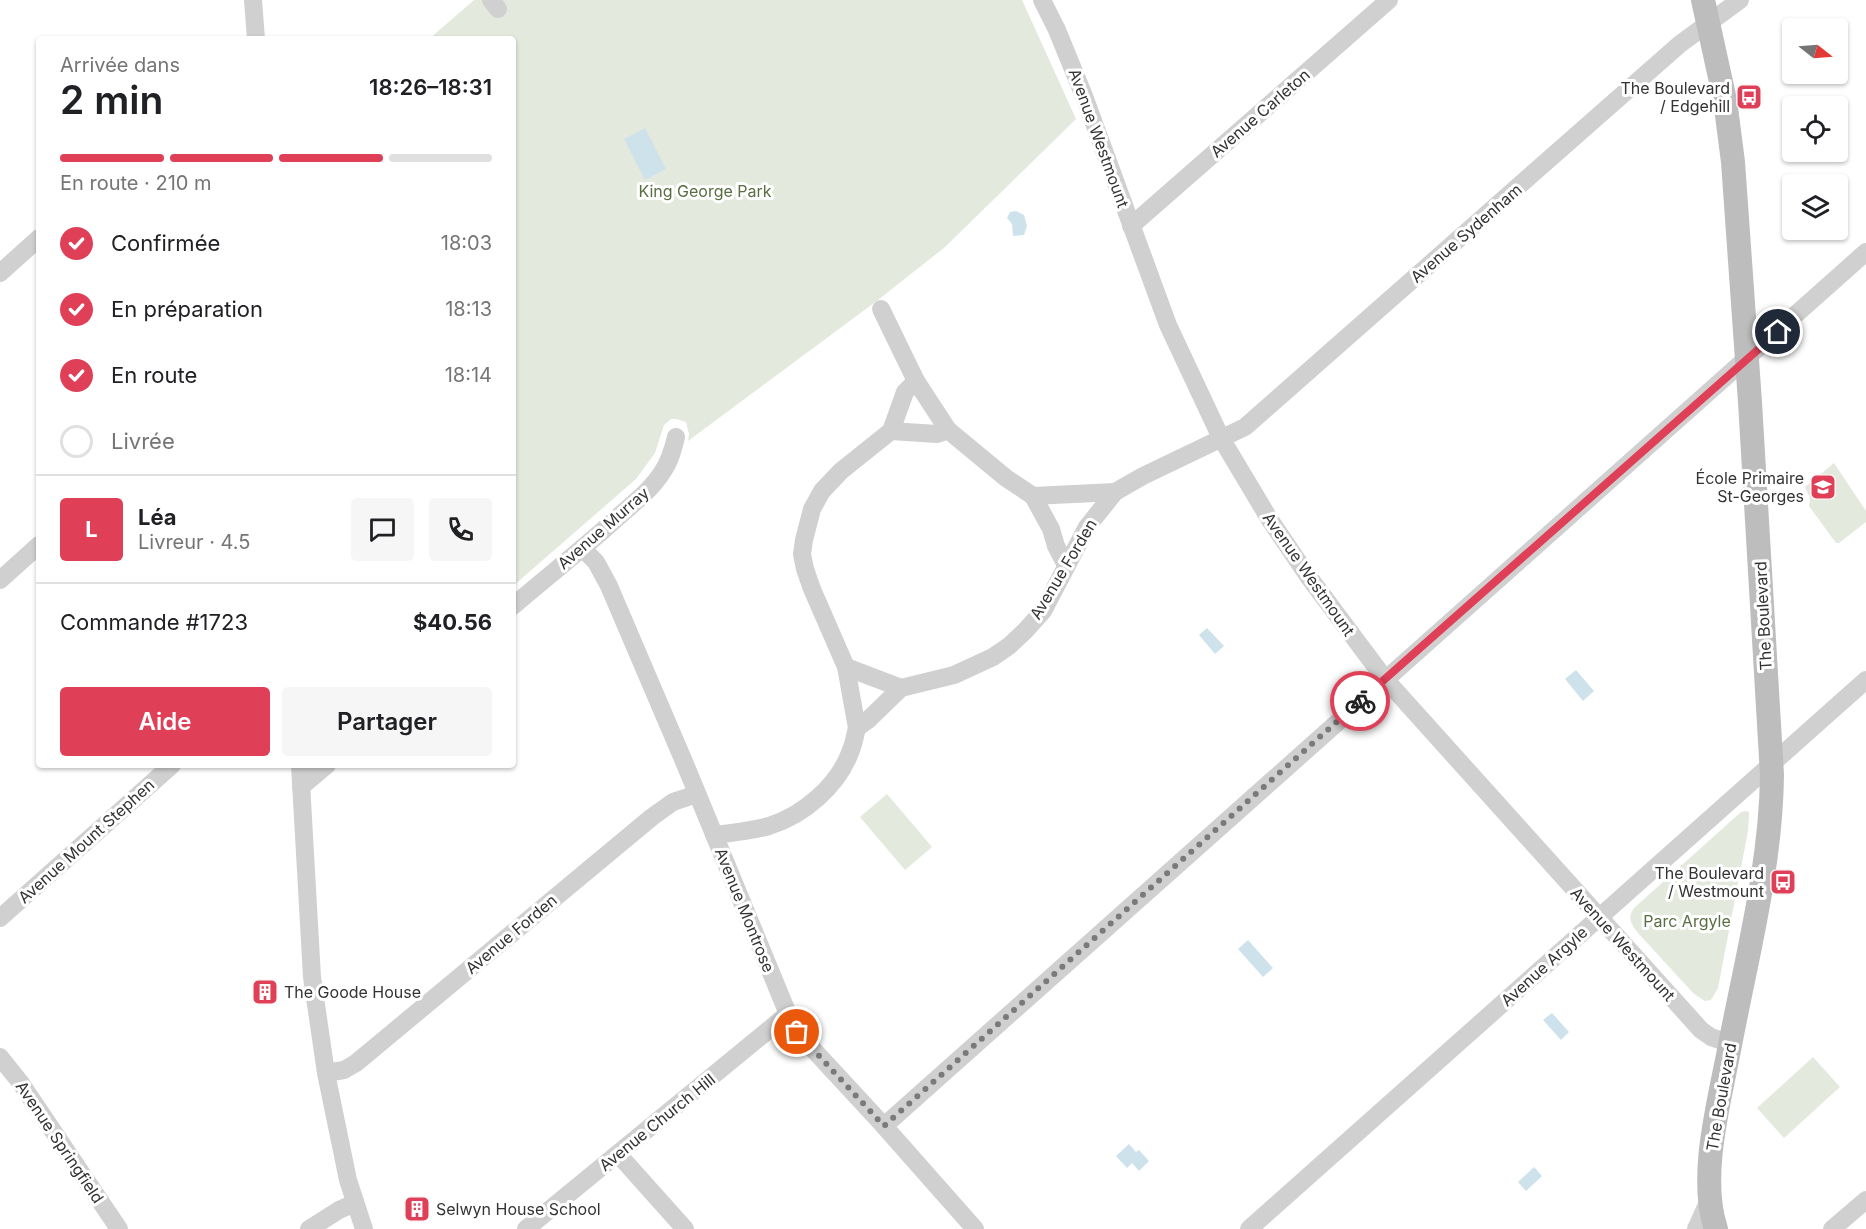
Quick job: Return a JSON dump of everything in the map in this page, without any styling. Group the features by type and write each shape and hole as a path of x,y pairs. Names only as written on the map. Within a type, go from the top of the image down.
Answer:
{"main road":[{"name":"The Boulevard","path":"1703,0 1721,83 1731,145 1747,359 1772,764 1769,840 1710,1157 1710,1198 1716,1229"}],"street":[{"path":"253,0 256,36"},
{"name":"Avenue Westmount","path":"1042,0 1084,96 1168,324 1221,438 1270,520 1308,576 1385,679 1701,1030 1711,1037 1731,1044"},
{"name":"Avenue Carleton","path":"1131,226 1389,0"},
{"name":"Avenue Sydenham","path":"1221,438 1251,422 1680,44 1740,0"},
{"path":"0,273 36,241"},
{"path":"884,1126 1385,679 1747,359 1863,260"},
{"path":"881,309 916,381 948,430 1006,478 1033,496 1051,529 1056,546 1066,565"},
{"path":"714,835 771,825 802,811 837,776 851,751 857,728 846,667 805,569 802,554 804,540 812,508 822,491 841,471 891,431 905,392 916,381"},
{"path":"891,431 938,434 948,430"},
{"name":"Avenue Murray","path":"516,603 653,485 672,454 676,437"},
{"name":"Avenue Forden","path":"901,688 954,675 993,657 1009,646 1043,610 1087,527 1115,492 1221,438"},
{"path":"1033,496 1115,492"},
{"path":"0,580 36,548"},
{"name":"Avenue Montrose","path":"582,548 596,562 609,586 797,1032 975,1229"},
{"path":"846,667 901,688 857,728"},
{"name":"Avenue Argyle","path":"1250,1229 1866,680"},
{"name":"Avenue Mount Stephen","path":"0,918 169,768"},
{"path":"300,768 312,977 326,1073 348,1180 364,1229"},
{"path":"302,788 324,768"},
{"name":"Avenue Forden","path":"326,1073 344,1070 357,1063 652,817 673,802 697,794"},
{"name":"Avenue Church Hill","path":"526,1229 788,1014"},
{"name":"Avenue Springfield","path":"0,1057 20,1082 119,1229"},
{"path":"618,1154 685,1229"},
{"path":"1696,1229 1710,1198"},
{"path":"1832,1229 1866,1200"},
{"path":"309,1229 355,1203"}],"green space":[{"name":"King George Park","path":"474,0 1022,0 1076,119 945,247 878,300 688,441 686,422 671,419 664,425 655,453 636,479 516,583 516,36 432,36"},
{"path":"1834,463 1866,511 1866,522 1839,543 1836,543 1809,506 1810,498 1805,487"},
{"path":"887,794 932,847 905,870 860,817"},
{"name":"Parc Argyle","path":"1741,812 1749,812 1748,831 1718,988 1711,1000 1705,1001 1694,994 1638,933 1630,918 1634,908"},
{"path":"1813,1057 1840,1087 1784,1138 1757,1108"}],"water":[{"path":"645,128 666,169 645,180 624,139"},
{"path":"1016,211 1024,215 1027,226 1024,235 1013,236 1012,224 1007,218 1010,212"},
{"path":"1207,628 1224,646 1215,654 1199,635"},
{"path":"1576,670 1594,691 1583,701 1565,679"},
{"path":"1248,940 1273,968 1263,977 1238,949"},
{"path":"1552,1013 1569,1032 1561,1040 1543,1020"},
{"path":"1129,1144 1136,1152 1139,1150 1149,1161 1139,1171 1132,1163 1127,1168 1116,1156"},
{"path":"1534,1167 1542,1176 1526,1191 1518,1182"}],"way so far":[{"path":"797,1032 884,1126 1360,701"}],"place":[{"name":"The Boulevard / Edgehill","path":"1749,97"},
{"name":"École Primaire St-Georges","path":"1823,487"},
{"name":"The Boulevard / Westmount","path":"1783,882"},
{"name":"The Goode House","path":"265,992"},
{"name":"Selwyn House School","path":"417,1209"}],"route":[{"path":"1360,701 1778,332"}]}
